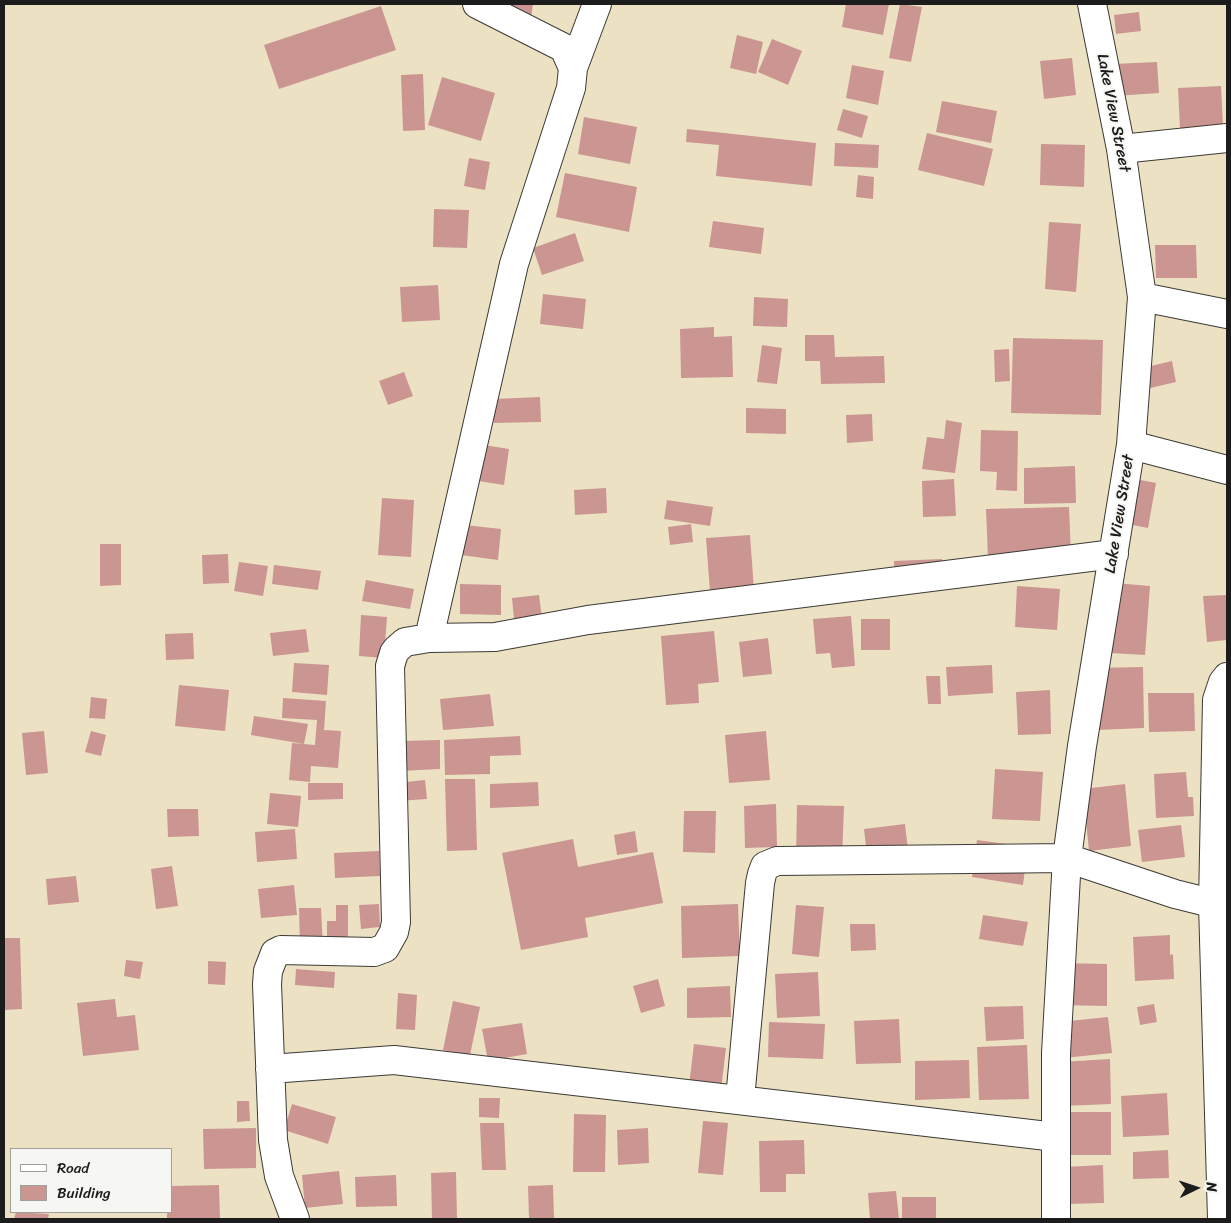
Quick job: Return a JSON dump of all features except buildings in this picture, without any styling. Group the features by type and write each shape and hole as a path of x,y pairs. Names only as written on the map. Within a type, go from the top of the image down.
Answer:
{"street":[{"path":"477,4 564,48 573,68"},
{"path":"429,638 514,264 571,88 573,68 598,4"},
{"name":"Lake View Street","path":"1056,1219 1056,1053 1067,858 1082,746 1132,445 1142,297 1121,149 1092,4"},
{"path":"1121,149 1227,138"},
{"path":"1142,297 1227,314"},
{"path":"1132,445 1227,470"},
{"path":"295,1219 279,1176 275,1159 270,1069 268,971 275,953 287,949 374,952 386,948 394,932 396,922 390,666 397,648 406,642 429,638 496,637 588,620 1114,554"},
{"path":"1222,1219 1217,700 1223,682 1227,677"},
{"path":"740,1099 760,884 766,866 777,861 1067,858 1175,894 1220,906"},
{"path":"270,1069 394,1060 1056,1137"}]}
